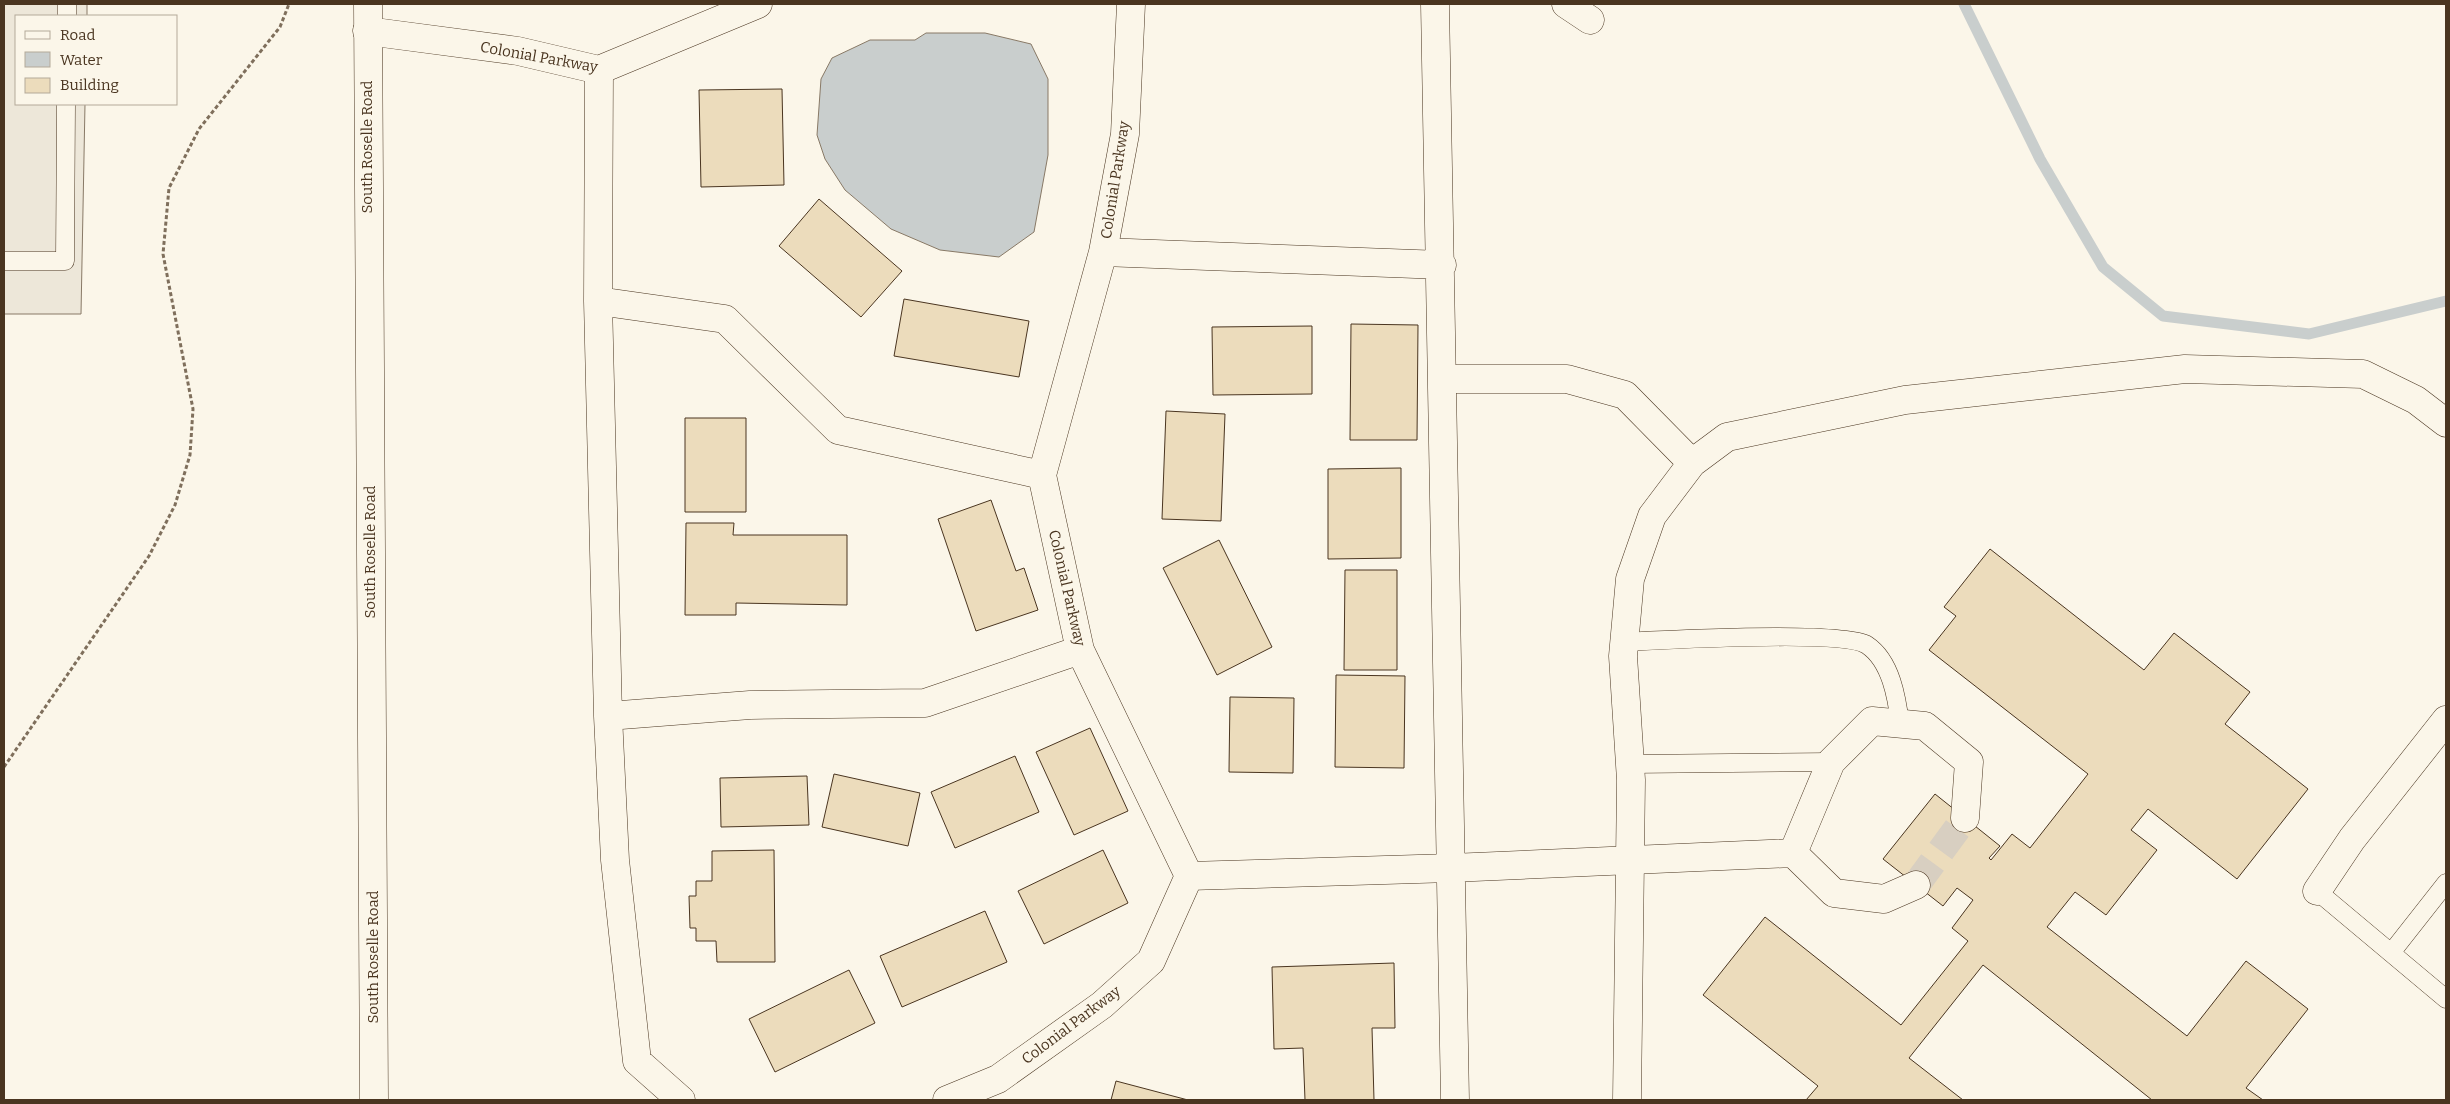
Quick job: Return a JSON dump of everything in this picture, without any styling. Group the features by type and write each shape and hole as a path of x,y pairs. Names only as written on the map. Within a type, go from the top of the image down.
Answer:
{"street":[{"name":"South Roselle Road","path":"368,4 374,1100"},
{"name":"Colonial Parkway","path":"367,31 518,51 599,70 758,4"},
{"name":"Colonial Parkway","path":"946,1100 998,1079 1102,1006 1151,961 1190,876 1080,650 1042,476 1103,252 1125,134 1131,4"},
{"path":"1436,4 1456,1100"},
{"path":"1566,4 1590,20"},
{"path":"599,70 598,301 608,716 614,860 637,1062 680,1100"},
{"path":"1103,252 1442,265"},
{"path":"598,301 724,319 838,430 1042,476"},
{"path":"1627,1100 1630,764 1623,656 1630,579 1652,516 1692,463 1727,437 1905,400 2185,369 2363,374 2416,400 2446,423"},
{"path":"1444,379 1567,379 1625,395 1692,463"},
{"path":"608,716 750,704 925,703 1080,650"},
{"path":"2317,891 2352,839 2446,720"},
{"path":"1793,853 1831,762 1872,721 1925,726 1969,762 1965,818"},
{"path":"1190,876 1451,868 1793,853 1834,894 1884,899 1916,885"}],"lane":[{"path":"4,261 65,261 66,105"},
{"path":"1624,642 1779,638 1853,640 1866,645 1876,654 1886,670 1896,692 1900,724"},
{"path":"1630,764 1831,762"},
{"path":"2391,953 2446,883"},
{"path":"2317,891 2446,999"}],"path":[{"path":"4,767 149,556 175,505 190,455 193,409 163,254 168,188 199,129 280,27 289,4"}],"shaded area":[{"path":"4,4 87,4 87,15 15,15 15,105 85,105 81,314 4,314"}],"water":[{"path":"926,33 985,33 1031,44 1048,79 1048,155 1034,232 999,257 940,250 891,229 845,190 825,159 817,135 821,79 832,58 870,40 915,40"}],"building":[{"path":"782,89 784,185 701,187 699,90"},
{"path":"819,199 902,271 861,317 779,246"},
{"path":"904,299 1029,321 1019,377 894,356"},
{"path":"1351,324 1418,325 1417,440 1350,440"},
{"path":"1312,326 1312,394 1213,395 1212,327"},
{"path":"1166,411 1225,414 1221,521 1162,519"},
{"path":"685,418 746,418 746,512 685,512"},
{"path":"1401,468 1401,558 1328,559 1328,469"},
{"path":"991,500 1016,571 1024,568 1038,610 976,631 938,519"},
{"path":"686,523 734,523 733,535 847,535 847,605 736,603 736,615 685,615"},
{"path":"1219,540 1272,647 1217,675 1163,568"},
{"path":"1990,549 2144,670 2174,633 2250,692 2225,724 2308,789 2237,879 2148,809 2131,830 2157,850 2106,915 2075,892 2047,927 2187,1036 2246,961 2308,1009 2246,1088 2263,1100 2152,1100 1983,965 1909,1058 1963,1100 1806,1100 1818,1086 1703,995 1765,917 1901,1025 1968,941 1952,928 1973,900 1957,888 1943,906 1883,859 1935,794 2000,846 1989,858 1991,860 2012,834 2030,848 2088,774 1929,650 1956,616 1944,607"},
{"path":"1345,570 1397,570 1397,670 1344,670"},
{"path":"1336,675 1405,676 1404,768 1335,767"},
{"path":"1230,697 1294,698 1293,773 1229,772"},
{"path":"1090,728 1128,811 1074,835 1036,752"},
{"path":"1015,756 1039,812 955,848 931,792"},
{"path":"834,774 920,793 908,846 822,827"},
{"path":"807,776 809,825 721,827 720,778"},
{"path":"774,850 775,962 717,962 716,941 696,941 696,928 690,928 689,896 696,896 696,881 712,881 712,851"},
{"path":"1103,850 1128,903 1044,944 1018,891"},
{"path":"985,911 1007,962 902,1007 880,956"},
{"path":"1394,963 1395,1028 1372,1028 1374,1100 1305,1100 1303,1048 1274,1049 1272,967"},
{"path":"849,970 875,1023 775,1072 749,1019"},
{"path":"1116,1081 1188,1100 1111,1100"}],"waterway":[{"path":"1964,4 2040,159 2103,267 2163,316 2309,334 2446,301"}],"tunnel":[{"path":"1916,885 1965,818"}]}
